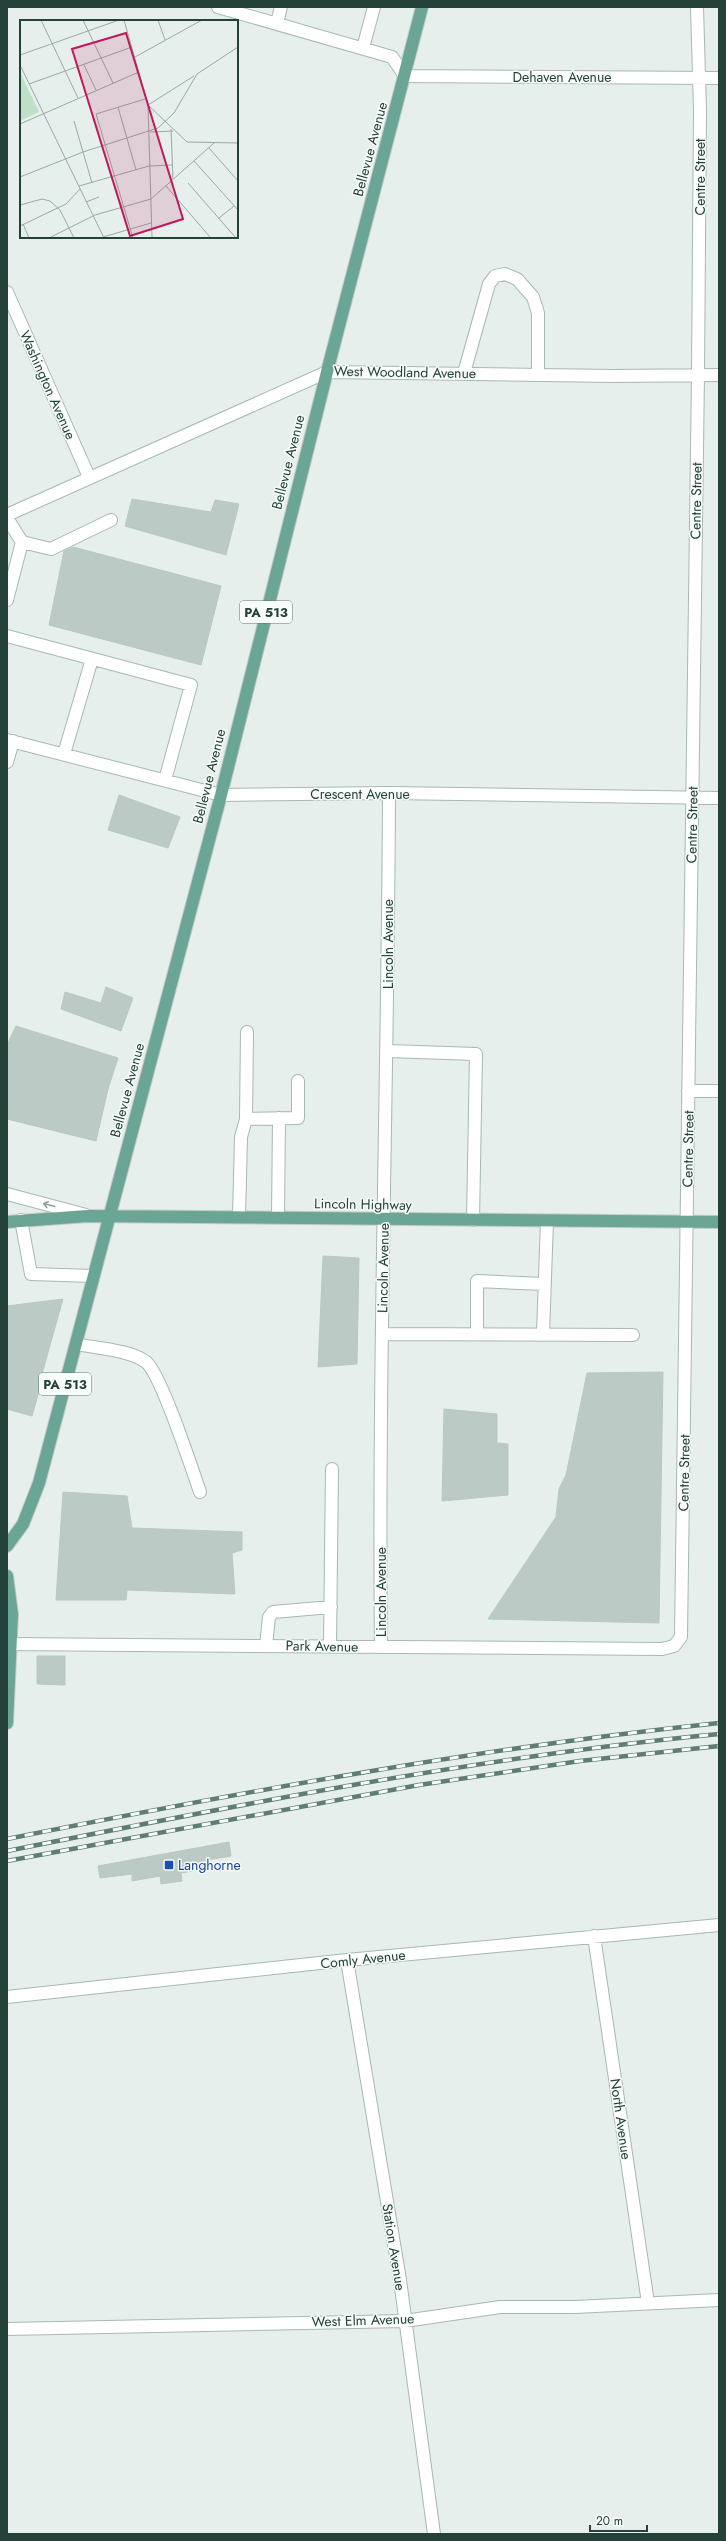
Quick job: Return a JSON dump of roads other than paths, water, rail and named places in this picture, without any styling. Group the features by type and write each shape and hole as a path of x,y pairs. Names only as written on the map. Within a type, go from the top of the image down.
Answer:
{"main road":[{"name":"Bellevue Avenue","path":"7,1546 23,1524 34,1497 76,1344 220,795 326,372 422,7"},
{"name":"Lincoln Highway","path":"7,1222 87,1216 109,1216 719,1222"},
{"path":"7,1576 11,1601 7,1722"}],"street":[{"path":"218,7 392,57 404,76"},
{"path":"277,24 281,7"},
{"path":"363,48 374,7"},
{"name":"Centre Street","path":"678,1642 682,1630 698,375 699,78 697,7"},
{"name":"Dehaven Avenue","path":"404,76 719,78"},
{"path":"464,373 489,284 495,276 505,274 517,279 533,297 538,313 538,374"},
{"name":"Washington Avenue","path":"7,292 89,477"},
{"name":"West Woodland Avenue","path":"7,516 89,477 326,372 719,375"},
{"path":"7,516 22,542 7,600"},
{"path":"22,542 51,549 111,520"},
{"path":"7,636 191,685 165,780"},
{"path":"64,754 92,659"},
{"path":"7,762 10,740"},
{"name":"Crescent Avenue","path":"10,740 220,795 388,793 719,798"},
{"name":"Lincoln Avenue","path":"381,1647 382,1334 388,1052 388,793"},
{"path":"238,1217 241,1137 246,1119 247,1032"},
{"path":"388,1052 476,1054 473,1220"},
{"path":"246,1119 298,1118 298,1081"},
{"path":"688,1091 719,1091"},
{"path":"278,1218 279,1118"},
{"path":"7,1194 87,1216"},
{"path":"21,1220 30,1274 93,1276"},
{"path":"543,1334 547,1221"},
{"path":"477,1334 477,1281 544,1284"},
{"path":"382,1334 633,1335"},
{"path":"76,1344 135,1356 147,1363 154,1371 200,1492"},
{"path":"330,1646 332,1469"},
{"path":"266,1646 269,1617 273,1612 331,1607"},
{"name":"Park Avenue","path":"9,1644 662,1650 669,1649 678,1642"},
{"name":"Comly Avenue","path":"7,1997 347,1960 719,1925"},
{"name":"North Avenue","path":"594,1936 648,2303"},
{"name":"Station Avenue","path":"347,1960 405,2321 434,2534"},
{"name":"West Elm Avenue","path":"7,2329 405,2321 500,2307 575,2307 719,2300"}],"railway":[{"path":"7,1839 273,1788 450,1758 629,1733 719,1723"},
{"path":"7,1851 273,1799 450,1769 540,1755 719,1734"},
{"path":"7,1861 419,1785 580,1761 719,1746"}],"place":[{"name":"Langhorne","path":"169,1865"}]}
